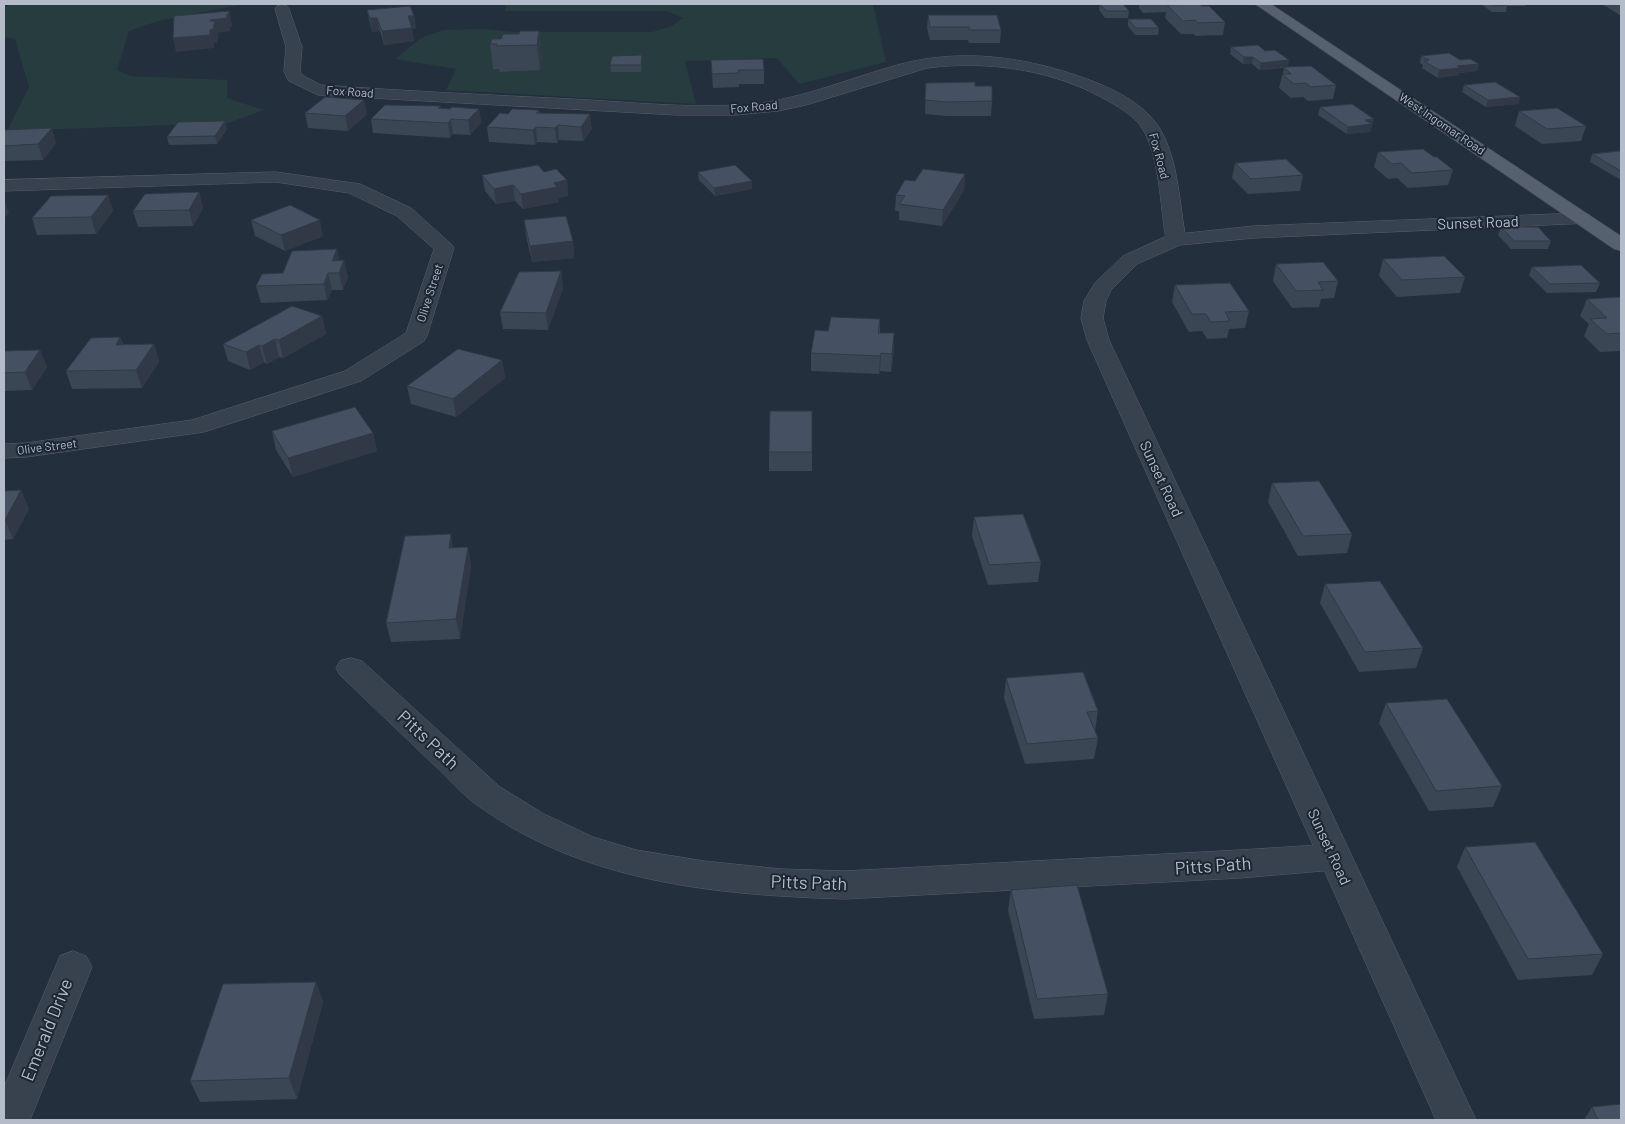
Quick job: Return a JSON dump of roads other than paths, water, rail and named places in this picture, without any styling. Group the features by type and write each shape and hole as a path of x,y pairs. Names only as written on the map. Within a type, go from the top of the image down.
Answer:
{"main road":[{"name":"West Ingomar Road","path":"1262,4 1621,245"}],"street":[{"name":"Fox Road","path":"282,9 294,47 292,71 295,78 318,90 628,107 757,109 818,97 927,63 952,60 998,62 1053,73 1084,83 1109,95 1134,111 1152,128 1161,159 1176,239"},
{"name":"Olive Street","path":"4,186 276,177 343,186 353,188 404,212 444,248 416,336 353,376 195,428 26,450 4,451"},
{"name":"Sunset Road","path":"1456,1120 1102,349 1092,318 1095,301 1102,287 1114,274 1130,260 1176,239 1254,232 1584,219"},
{"name":"Pitts Path","path":"351,668 488,796 532,822 582,847 636,864 704,875 781,884 845,885 1200,867 1334,857"},
{"name":"Emerald Drive","path":"10,1120 73,967"}]}
